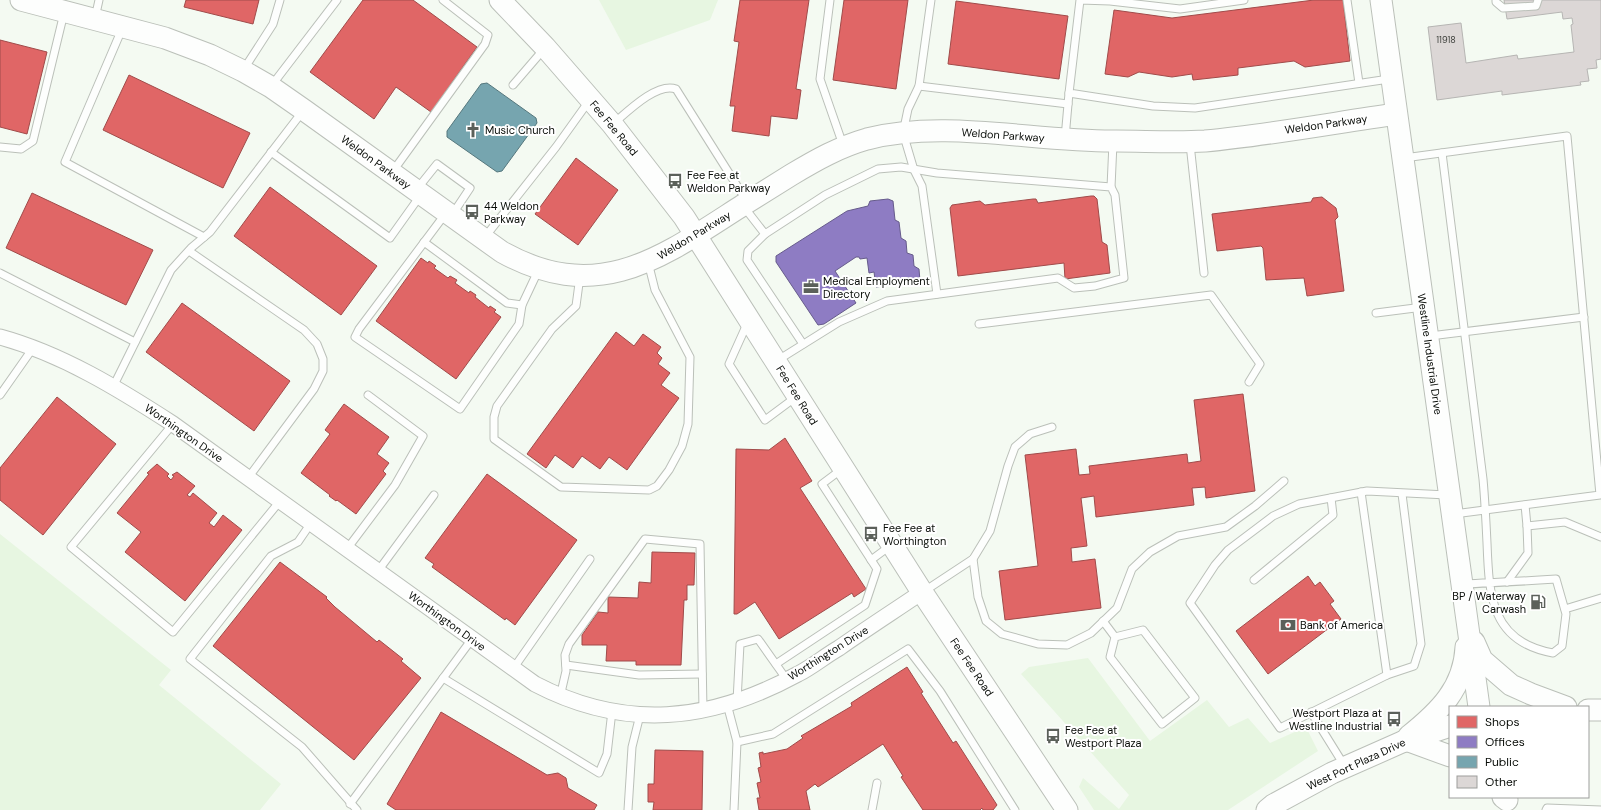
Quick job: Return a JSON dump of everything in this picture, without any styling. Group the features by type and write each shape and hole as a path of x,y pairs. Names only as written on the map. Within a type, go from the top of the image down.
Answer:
{"street":[{"name":"Weldon Parkway","path":"21,0 65,11 97,9 123,26 165,38 210,54 271,87 483,240 519,262 539,269 580,275 613,273 648,262 697,236 745,203 830,152 868,139 903,134 946,131 1113,141 1203,141 1396,114"},
{"name":"Fee Fee Road","path":"500,0 545,47 612,124 697,236 922,592 1067,810"},
{"name":"Westline Industrial Drive","path":"1381,0 1480,706"},
{"name":"Worthington Drive","path":"0,337 34,348 74,366 113,387 173,424 535,684 560,697 587,706 640,715 689,714 732,703 798,674 922,592"},
{"path":"1468,624 1482,660 1511,685 1530,694 1563,706"},
{"path":"1404,741 1423,725 1452,694 1460,676 1465,652 1468,624"},
{"path":"1589,710 1601,710"},
{"name":"West Port Plaza Drive","path":"1266,810 1346,767 1404,741 1449,726"},
{"path":"1404,741 1449,756"}],"lane":[{"path":"243,71 273,24 280,0"},
{"path":"271,87 337,0"},
{"path":"391,173 485,44 488,35 443,0"},
{"path":"830,0 820,80 844,147"},
{"path":"931,0 919,86 908,109 903,134 914,170 922,186 937,294"},
{"path":"1076,0 1110,1 1180,9 1244,0"},
{"path":"1065,139 1080,0"},
{"path":"1347,0 1359,84"},
{"path":"1496,0 1496,2 1503,8 1536,6 1538,0"},
{"path":"0,147 21,149 33,141 65,11"},
{"path":"123,26 119,39 65,162 204,237"},
{"path":"513,85 545,47"},
{"path":"1069,92 1153,106 1195,108 1391,79"},
{"path":"612,124 658,89 670,86 676,89 745,203 766,234"},
{"path":"919,86 1068,104"},
{"path":"483,240 556,147 591,99"},
{"path":"113,387 171,270 210,232 304,110"},
{"path":"1402,158 1567,136 1600,495 1486,510 1451,505 1402,494 1361,492 1299,504 1274,516 1228,550 1215,565 1190,603 1280,728 1387,675 1414,666 1421,644 1402,494"},
{"path":"776,361 838,322 887,301 1058,278 1074,288 1095,286 1124,278 1115,195 1111,187 1113,141"},
{"path":"1189,141 1204,273"},
{"path":"271,152 390,238 437,164 470,188 424,242 359,329 355,337 460,409 519,324 522,305 539,269"},
{"path":"1442,153 1466,332 1486,510 1489,583 1493,604 1504,624 1514,637 1536,650 1553,653 1562,646 1566,614 1556,579 1489,583 1462,584"},
{"path":"803,344 747,260 748,251 766,234 826,195 878,169 901,167 937,173 1111,187"},
{"path":"424,242 507,303 522,305"},
{"path":"189,251 304,330 317,344 323,359 323,371 314,389 248,478"},
{"path":"580,275 576,306 552,329 497,406 494,417 494,438 561,487 649,490 657,486 669,470 682,446 688,424 690,357 655,290 648,262"},
{"path":"0,273 135,342"},
{"path":"979,324 1211,295 1260,364 1249,382"},
{"path":"1376,312 1423,307"},
{"path":"1427,336 1584,317"},
{"path":"749,320 729,364 765,420 797,395"},
{"path":"0,395 34,348"},
{"path":"347,549 395,485 423,436 368,395"},
{"path":"173,424 71,546 173,632 280,501"},
{"path":"922,592 973,559 990,531 1014,447 1030,434 1052,427"},
{"path":"776,664 865,605 877,570 822,484 844,468"},
{"path":"973,559 978,597 986,621 1002,634 1038,644 1067,645 1091,633 1116,608 1132,569 1150,552 1178,536 1226,527 1255,506 1284,481"},
{"path":"1361,492 1387,675"},
{"path":"378,571 434,495"},
{"path":"1254,580 1334,516 1331,498"},
{"path":"1507,582 1528,553 1525,505"},
{"path":"1527,526 1565,522 1601,537"},
{"path":"311,523 298,542 271,556 190,659 302,747 350,804 357,810"},
{"path":"560,697 566,671 565,655 568,644 646,539 700,544 703,710"},
{"path":"871,560 892,544"},
{"path":"513,669 590,559"},
{"path":"1565,609 1601,598"},
{"path":"1103,621 1115,637"},
{"path":"1143,630 1195,698 1162,724 1110,657 1115,637 1143,630"},
{"path":"350,804 472,639"},
{"path":"734,810 738,742 732,703 740,644 758,639 787,680"},
{"path":"738,742 773,734 908,649 940,691 1015,810"},
{"path":"566,665 639,675 702,674"},
{"path":"443,678 599,773 607,754 612,711"},
{"path":"1311,712 1346,767"},
{"path":"628,810 632,747 640,715"},
{"path":"872,810 877,783"},
{"path":"1546,810 1548,808 1601,810"}],"green space":[{"path":"599,0 718,0 710,20 626,50"},
{"path":"0,534 171,670 159,685 281,784 260,810 0,810"},
{"path":"1088,658 1150,741 1207,700 1229,727 1248,718 1270,743 1306,727 1318,751 1228,810 1094,810 1079,787 1083,778 1119,809 1129,795 1021,674 1029,667"}],"building: Shops":[{"path":"186,0 259,0 253,24 184,7"},
{"path":"363,0 413,0 477,47 431,112 396,87 374,119 310,72"},
{"path":"740,0 809,0 796,89 801,90 797,119 771,116 769,136 732,131 735,106 730,106 739,42 734,41"},
{"path":"844,0 908,0 896,89 833,80"},
{"path":"1314,0 1343,0 1350,61 1305,67 1294,61 1238,68 1238,75 1193,80 1192,74 1172,77 1139,72 1128,77 1105,74 1114,10 1172,18"},
{"path":"956,1 1068,16 1059,79 948,64"},
{"path":"0,40 47,52 27,134 0,127"},
{"path":"129,75 250,133 223,188 103,130"},
{"path":"576,158 618,190 578,245 535,214"},
{"path":"270,187 377,266 341,315 234,236"},
{"path":"32,193 153,250 126,305 6,248"},
{"path":"1094,196 1097,199 1102,242 1107,245 1110,273 1065,279 1064,263 958,276 950,208 952,205 980,201 985,205 1033,199 1036,199 1038,203"},
{"path":"1322,197 1336,208 1338,217 1335,220 1344,291 1307,296 1304,278 1266,280 1263,248 1261,246 1217,251 1212,214 1311,202 1313,198"},
{"path":"421,258 436,266 434,268 448,278 450,276 457,280 455,283 469,293 470,291 476,295 475,297 489,308 490,306 496,310 494,312 501,317 456,379 376,321"},
{"path":"182,303 290,381 254,431 146,352"},
{"path":"616,332 634,346 643,334 661,347 657,353 662,358 658,364 670,373 661,385 679,398 627,470 609,457 600,469 582,456 573,468 555,455 546,468 527,454"},
{"path":"1243,394 1255,491 1206,498 1205,487 1192,488 1194,505 1096,517 1094,496 1081,498 1087,546 1071,548 1072,562 1095,559 1101,608 1005,620 999,571 1038,566 1025,455 1076,449 1079,475 1090,474 1089,466 1187,454 1188,463 1201,461 1194,400"},
{"path":"57,397 116,444 43,535 0,500 0,468"},
{"path":"344,404 389,437 377,454 389,463 383,471 386,474 356,514 329,496 330,495 301,473 330,434 325,430"},
{"path":"785,438 812,481 800,488 866,589 854,597 852,593 779,639 755,602 737,614 734,614 736,449 769,450"},
{"path":"157,464 169,474 167,476 171,480 174,476 172,475 177,472 195,486 187,495 190,497 193,493 217,513 209,523 214,527 223,515 242,530 185,601 125,552 141,532 117,513 149,474 147,473"},
{"path":"487,474 577,540 515,625 506,618 505,620 432,567 434,564 425,558"},
{"path":"652,552 695,553 694,585 687,585 687,600 684,600 681,665 636,665 636,661 606,661 607,645 582,645 582,635 598,612 608,613 608,597 638,598 639,582 651,583"},
{"path":"280,562 327,597 326,598 335,607 377,642 379,640 403,659 401,661 421,678 354,760 213,646"},
{"name":"Bank of America","path":"1308,576 1315,586 1320,582 1334,601 1330,604 1341,619 1268,674 1236,631"},
{"path":"907,667 923,692 921,693 953,743 956,741 997,805 993,810 983,810 982,808 980,810 923,810 901,777 903,776 883,744 818,787 815,784 806,791 810,810 759,810 757,798 760,798 757,783 761,782 758,768 761,767 759,753 763,752 763,754 787,749 803,738 801,736 852,706 851,703"},
{"path":"441,712 547,775 558,773 566,778 568,788 597,805 594,810 396,810 387,804"},
{"path":"655,750 703,751 702,810 653,810 654,802 648,802 648,784 654,784"}],"building: Offices":[{"path":"888,199 893,201 895,220 899,222 901,238 906,241 907,253 913,255 914,266 919,269 920,281 876,287 874,272 869,273 867,258 860,259 859,257 856,257 835,271 856,303 824,324 818,325 776,262 776,256 847,211 868,206 870,201"}],"building: Public":[{"path":"487,83 536,118 537,123 502,171 497,172 447,137 447,131 481,84"}],"building: Other":[{"path":"1504,0 1601,0 1601,59 1596,60 1597,68 1587,69 1589,81 1580,82 1581,85 1502,95 1502,91 1437,100 1428,27 1461,23 1466,63 1517,55 1518,59 1574,52 1571,25 1573,24 1572,18 1563,19 1562,12 1507,19"}],"place":[{"name":"Music Church","path":"473,130"},
{"name":"Fee Fee at Weldon Parkway","path":"675,181"},
{"name":"44 Weldon Parkway","path":"472,212"},
{"name":"Medical Employment Directory","path":"811,287"},
{"name":"Fee Fee at Worthington","path":"871,534"},
{"name":"BP / Waterway Carwash","path":"1538,602"},
{"name":"Bank of America","path":"1288,625"},
{"name":"Westport Plaza at Westline Industrial","path":"1394,719"},
{"name":"Fee Fee at Westport Plaza","path":"1053,736"}]}
